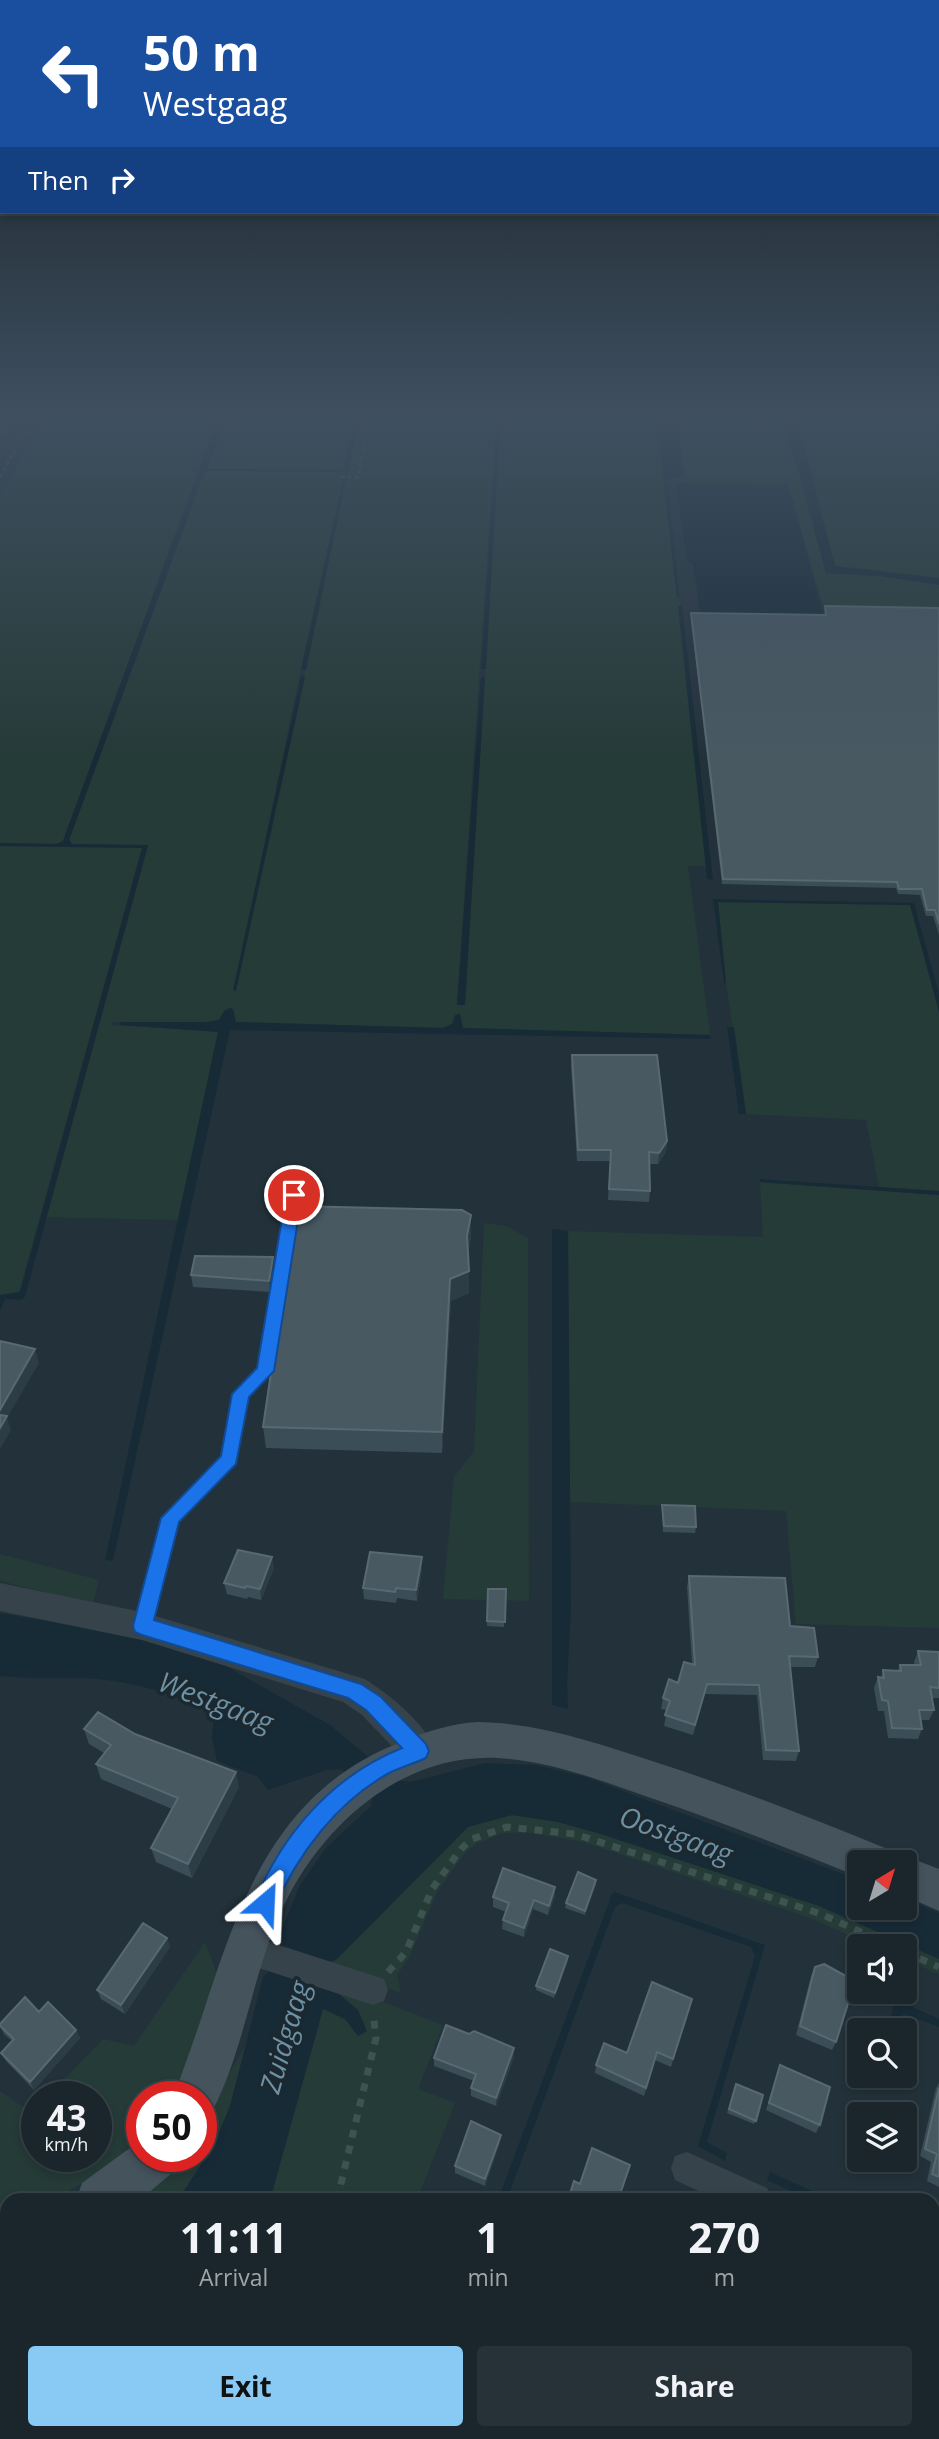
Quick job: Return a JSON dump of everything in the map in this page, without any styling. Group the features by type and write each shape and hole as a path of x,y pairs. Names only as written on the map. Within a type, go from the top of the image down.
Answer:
{"main road":[{"path":"202,2081 253,1952 273,1883 287,1860 302,1838 343,1794 383,1766 419,1751 477,1740 520,1743 546,1749 597,1762 704,1797 847,1853"},
{"path":"917,1881 939,1890"},
{"path":"111,2193 138,2172"}],"street":[{"path":"0,1597 142,1626 353,1690 383,1712 419,1751"},
{"path":"253,1952 373,1990"},
{"path":"687,2168 740,2193"}],"lane":[{"path":"142,1626 171,1518 229,1459 240,1394 265,1371 298,1170"}],"path":[{"path":"339,2193 376,2038 371,1997 373,1990 406,1952 432,1889 453,1858 472,1839 507,1827 575,1833 821,1914 865,1934"},
{"path":"917,1957 939,1967"}],"green space":[{"path":"0,526 178,526 63,841 57,844 0,843"},
{"path":"185,526 489,526 457,1004 465,1005 494,526 670,526 706,866 688,866 710,1035 463,1028 460,1015 452,1024 443,1028 235,1022 233,1009 224,1011 219,1020 207,1022 112,1022 111,1025 218,1031 178,1220 46,1217 148,846 72,844 69,840","holes":["301,669 305,670 233,996"]},
{"path":"800,526 813,526 826,573 879,576 939,585 939,613 825,611"},
{"path":"825,526 939,526 939,578 835,566"},
{"path":"0,846 142,848 19,1292 0,1295"},
{"path":"718,902 911,905 939,1012 939,1191 879,1187 866,1120 746,1114 726,983"},
{"path":"760,1182 939,1195 939,1628 796,1624 786,1511 570,1502 568,1231 763,1237"},
{"path":"484,1223 506,1226 528,1238 529,1601 443,1599 454,1477 474,1451"},
{"path":"0,1554 99,1580 93,1604 0,1581"},
{"path":"512,1815 558,1822 819,1906 882,1934 847,1934 810,1918 584,1842 525,1832 500,1834 476,1844 464,1854 437,1892 410,1956 397,1975 401,1993 323,1963 336,1960 468,1827"},
{"path":"205,1942 223,1990 191,2071 183,2081 126,2081 126,2150 112,2163 112,2081 62,2081 103,2039 134,2046"},
{"path":"917,1949 939,1959 939,1974 917,1965"},
{"path":"333,1989 378,2000 443,2025 418,2089 455,2103 420,2193 272,2193 323,2009 345,2019 358,2036"},
{"path":"248,2041 230,2106 217,2138 217,2094"},
{"path":"0,2091 21,2105 21,2172 100,2172 66,2193 0,2193"},
{"path":"160,2172 196,2172 183,2193 141,2193"}],"water":[{"path":"178,526 185,526 69,840 72,844 148,845 25,1297 21,1300 5,1299 0,1311 0,1295 20,1292 142,848 0,846 0,843 57,844 63,841"},
{"path":"333,526 336,526 306,670 301,669"},
{"path":"490,526 494,526 486,669 481,669"},
{"path":"669,526 672,526 677,597"},
{"path":"682,526 800,526 825,621 701,619 693,564 687,562"},
{"path":"813,526 825,526 835,566 939,578 939,585 879,576 826,573"},
{"path":"678,606 682,606 713,880 707,879"},
{"path":"301,676 305,677 236,991 233,990"},
{"path":"481,677 485,677 465,1005 457,1005"},
{"path":"713,899 914,903 939,994 939,1012 910,905 718,902 724,983"},
{"path":"233,1009 236,1022 443,1028 452,1024 455,1015 460,1014 463,1028 710,1035 711,1039 230,1030 113,1561 105,1560 218,1032 120,1025 121,1022 207,1022 219,1020 224,1011"},
{"path":"727,1027 734,1027 746,1114 739,1114"},
{"path":"760,1179 939,1191 939,1195 760,1182"},
{"path":"552,1229 568,1231 571,1611 568,1709 552,1705"},
{"path":"0,1613 90,1628 201,1652 330,1725 396,1780 411,1782 485,1763 536,1765 586,1777 847,1875 847,1918 819,1906 558,1822 512,1815 468,1827 336,1960 324,1963 333,1989 358,2010 367,2031 358,2036 345,2019 323,2009 272,2193 183,2193 196,2172 217,2172 217,2138 230,2106 263,1977 275,1965 278,1939 300,1885 326,1848 371,1806 373,1795 341,1769 327,1770 268,1790 258,1777 217,1761 212,1738 214,1713 183,1699 99,1679 0,1676"},
{"path":"615,1892 765,1945 707,2142 727,2153 725,2161 698,2146 755,1956 751,1947 622,1903 615,1907 510,2193 501,2193"},
{"path":"917,1904 939,1913 939,1959 917,1949 917,1934 882,1934 851,1920 917,1920"},
{"path":"894,2004 906,2004 939,2019 939,2027 904,2014 900,2018 891,2018"},
{"path":"770,2172 816,2193 795,2193 767,2180"}],"building":[{"path":"825,606 939,608 939,924 935,910 927,910 922,889 899,889 897,882 723,879 691,613 826,615"},
{"path":"572,1055 657,1055 667,1141 659,1153 649,1152 650,1191 609,1189 611,1150 578,1150"},
{"path":"295,1206 462,1210 471,1215 467,1236 469,1271 450,1279 442,1432 263,1427 286,1271 283,1271"},
{"path":"195,1256 273,1257 269,1281 191,1275"},
{"path":"0,1341 35,1349 0,1410"},
{"path":"0,1415 7,1416 0,1428"},
{"path":"662,1505 695,1506 696,1527 664,1526"},
{"path":"238,1550 272,1557 260,1589 224,1583"},
{"path":"370,1552 422,1557 416,1590 396,1588 395,1592 363,1588"},
{"path":"689,1576 785,1578 790,1626 814,1628 818,1657 789,1656 799,1751 766,1750 759,1685 707,1684 695,1725 665,1715 670,1701 663,1698 669,1679 678,1683 684,1662 695,1665"},
{"path":"488,1589 506,1589 505,1622 487,1621"},
{"path":"918,1651 939,1652 939,1688 930,1687 934,1710 919,1710 922,1729 892,1728 888,1701 882,1700 878,1677 884,1678 883,1670 901,1671 900,1665 921,1665"},
{"path":"98,1712 135,1734 236,1772 188,1864 151,1848 178,1798 96,1764 111,1745 84,1729"},
{"path":"503,1868 555,1887 549,1906 534,1900 524,1928 503,1920 509,1903 493,1897"},
{"path":"578,1872 596,1880 585,1911 566,1903"},
{"path":"143,1923 167,1938 121,2005 97,1990"},
{"path":"550,1949 568,1956 555,1993 536,1986"},
{"path":"824,1964 847,1977 848,2004 836,2042 800,2026 815,1967"},
{"path":"652,1982 692,1999 673,2059 657,2052 646,2088 596,2065 604,2043 627,2053"},
{"path":"25,1997 39,2012 48,2002 76,2030 29,2081 1,2053 14,2039 0,2024"},
{"path":"446,2025 469,2034 474,2031 514,2048 496,2098 471,2088 476,2074 434,2058"},
{"path":"780,2065 830,2087 820,2125 769,2103"},
{"path":"736,2084 763,2095 756,2121 729,2109"},
{"path":"939,2088 939,2177 932,2174 937,2154 925,2149"},
{"path":"471,2121 501,2135 485,2179 455,2166"},
{"path":"592,2148 630,2165 620,2193 570,2193 574,2181 580,2184"}],"route":[{"path":"265,1903 273,1883 302,1838 343,1794 383,1766 419,1751 374,1704 353,1690 142,1626 171,1518 229,1459 240,1394 265,1371 294,1195"}],"water label":[{"name":"Westgaag","path":"216,1702"},
{"name":"Oostgaag","path":"676,1835"},
{"name":"Zuidgaag","path":"285,2037"}]}
